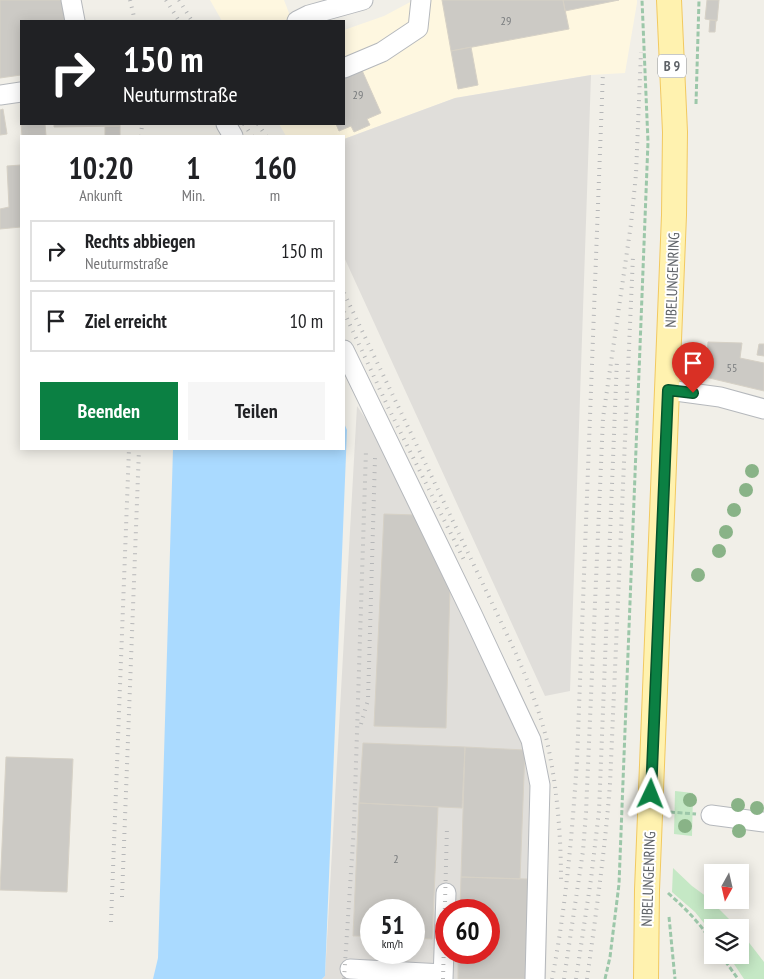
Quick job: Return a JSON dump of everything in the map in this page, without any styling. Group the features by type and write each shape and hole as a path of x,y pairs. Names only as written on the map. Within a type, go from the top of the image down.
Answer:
{"main road":[{"name":"NIBELUNGENRING","path":"646,979 647,890 674,215 674,132 669,0"}],"street":[{"path":"71,0 75,20"},
{"path":"303,12 363,0"},
{"path":"345,68 382,52 418,28 421,0"},
{"path":"0,95 20,92"},
{"path":"345,352 531,740 540,785 535,979"},
{"path":"668,390 720,397 764,409"},
{"path":"711,816 764,822"},
{"path":"350,970 443,976 446,893"}],"path":[{"path":"605,979 610,957 619,884 648,142 642,0"},
{"path":"647,890 667,893 689,912 704,929"},
{"path":"727,964 738,979"}],"shaded area":[{"path":"210,0 284,0 292,20 221,20"},
{"path":"414,0 637,0 625,73 591,75 455,98 345,139 345,135 285,135 280,125 345,125 345,30 384,16"},
{"path":"591,75 570,691 545,696 345,259 345,139 455,98"},
{"path":"357,406 384,446 549,791 546,979 322,979 325,976"}],"green space":[{"path":"675,791 693,793 692,836 674,834"},
{"path":"673,868 704,895 704,909 719,909 729,919 704,919 704,923 695,912 672,892"},
{"path":"749,943 764,962 764,979 744,979 734,964 749,964"}],"water":[{"path":"345,425 347,430 325,976 322,979 153,979 158,958 173,450 345,450"}],"building":[{"path":"0,0 62,0 65,20 20,20 20,75 0,78"},
{"path":"442,0 563,0 569,29 451,51"},
{"path":"563,0 619,0 565,11"},
{"path":"707,0 719,0 717,21 705,19"},
{"path":"710,20 716,20 715,32 709,32"},
{"path":"471,47 478,85 458,89 451,51"},
{"path":"361,68 381,113 367,119 370,125 354,132 351,126 339,131 336,125 345,125 345,75"},
{"path":"3,109 7,134 0,135 0,110"},
{"path":"21,125 45,125 46,135 22,135"},
{"path":"54,125 120,125 120,126 54,127"},
{"path":"120,126 120,135 105,135 105,127"},
{"path":"20,165 20,227 0,229 0,209 9,207 7,166"},
{"path":"708,342 742,343 740,358 764,363 764,391 705,377 705,372 699,372 701,351 707,352"},
{"path":"759,344 764,344 764,356 757,355"},
{"path":"384,514 416,515 450,587 446,728 374,726"},
{"path":"363,743 465,747 462,808 359,803"},
{"path":"465,747 525,750 520,879 461,877"},
{"path":"6,757 73,759 67,892 0,890"},
{"path":"359,803 438,807 432,939 425,939 425,899 360,899 360,936 353,936"},
{"path":"461,877 529,879 527,979 458,979 458,964 500,964 500,899 460,899"}],"railway":[{"path":"130,0 135,20"},
{"path":"166,0 178,20"},
{"path":"179,0 191,20"},
{"path":"564,979 583,851 603,418 631,224 636,174 641,52"},
{"path":"552,979 568,870 577,761 603,72"},
{"path":"141,135 142,125"},
{"path":"245,125 251,135"},
{"path":"259,125 265,135"},
{"path":"587,979 603,857 610,784 633,256"},
{"path":"345,295 513,647 531,691 546,737 556,791 561,882"},
{"path":"345,314 388,407 465,562"},
{"path":"576,979 599,811 617,359"},
{"path":"111,922 129,450"},
{"path":"122,897 139,450"},
{"path":"344,979 354,826 366,450"},
{"path":"361,724 368,700 375,458"},
{"path":"443,979 447,827"}],"route":[{"path":"651,794 668,390 693,393"}]}
